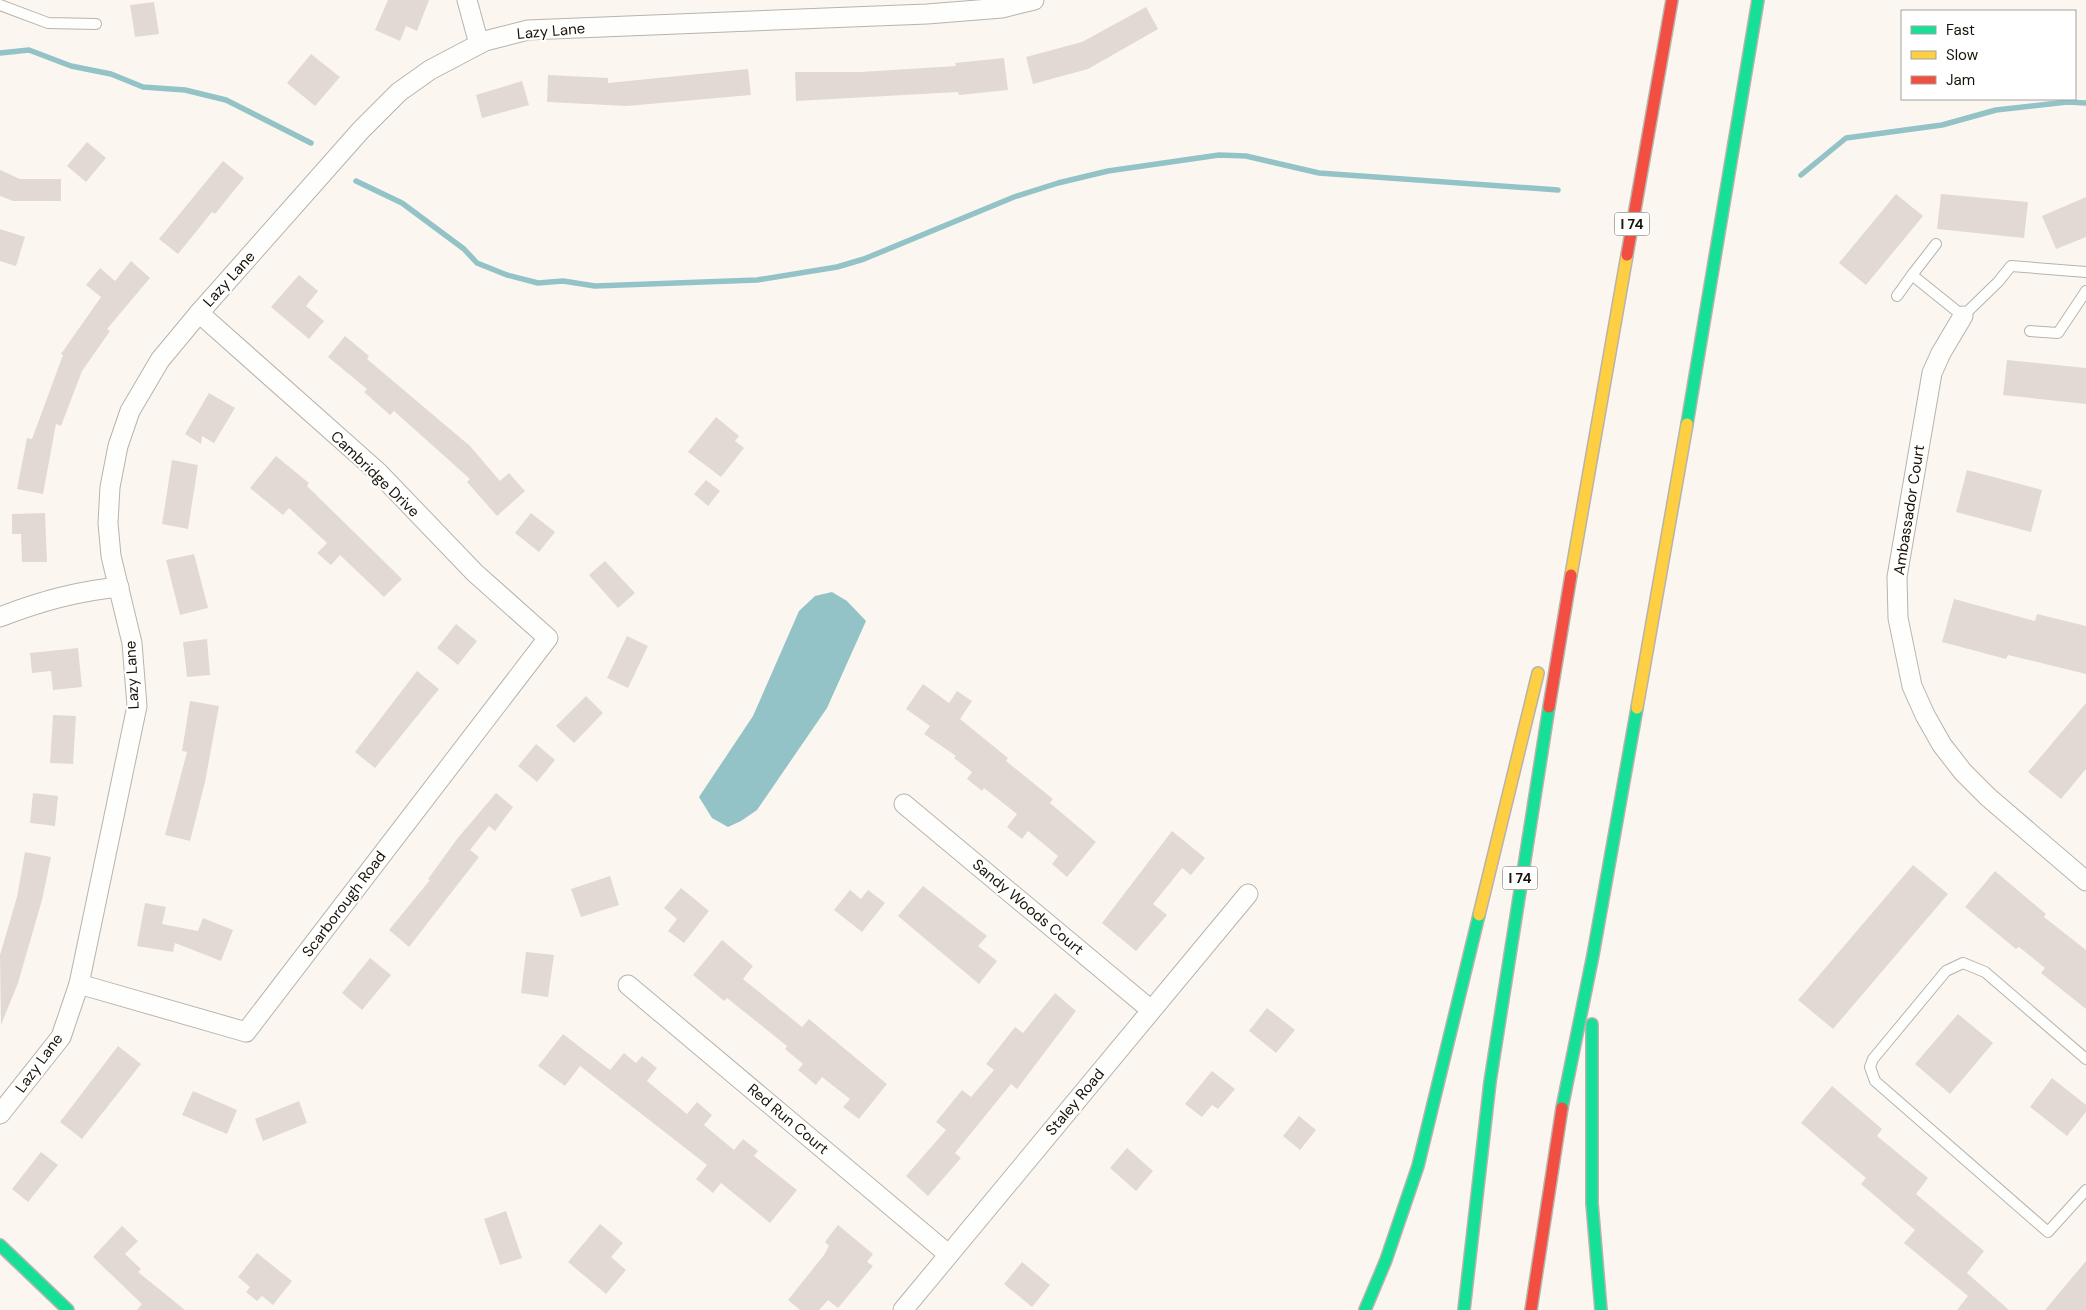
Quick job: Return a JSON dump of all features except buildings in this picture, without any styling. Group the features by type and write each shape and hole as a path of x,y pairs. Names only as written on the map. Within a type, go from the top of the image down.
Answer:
{"main road":[{"name":"I 74","path":"1464,1310 1474,1205 1503,988 1592,448 1672,0"},
{"path":"1531,1310 1558,1123 1593,955 1716,260 1758,0"},
{"path":"1552,613 1592,448"},
{"path":"1365,1310 1386,1260 1418,1166 1540,661"},
{"path":"1593,955 1590,1177 1592,1221 1601,1310"},
{"path":"0,1245 68,1310"}],"street":[{"path":"467,0 479,44"},
{"name":"Lazy Lane","path":"0,1114 61,1037 79,984 137,706 132,643 111,556 108,523 110,487 118,446 130,411 147,379 199,313 361,130 400,92 430,70 479,44 528,30 927,14 1002,8 1034,0"},
{"name":"Cambridge Drive","path":"199,313 378,472 475,573 548,638"},
{"name":"Ambassador Court","path":"1963,316 1941,353 1932,373 1901,548 1898,577 1898,618 1904,653 1912,686 1925,715 1942,745 1963,772 1988,797 2086,881"},
{"path":"0,617 32,604 98,589 119,587"},
{"name":"Scarborough Road","path":"79,984 246,1032 548,638"},
{"name":"Sandy Woods Court","path":"904,804 1151,1010"},
{"name":"Staley Road","path":"903,1310 1248,894"},
{"name":"Red Run Court","path":"628,985 948,1254"}],"lane":[{"path":"0,5 48,23 96,24"},
{"path":"1897,296 1936,244"},
{"path":"1912,275 1963,316 1998,282 2011,266 2086,272"},
{"path":"2030,331 2058,333 2086,291"},
{"path":"2086,1059 1985,972 1963,963 1946,971 1873,1059 1870,1067 1874,1081 2048,1232 2086,1190"}],"water":[{"path":"832,592 847,601 866,621 827,708 757,810 728,827 712,818 699,797 753,716 799,611 815,596"}],"waterway":[{"path":"0,53 29,50 71,66 111,74 143,87 185,90 226,100 311,143"},
{"path":"1801,175 1846,138 1942,125 1996,110 2067,102 2086,103"},
{"path":"356,181 402,203 464,249 477,263 507,275 538,283 563,281 595,286 757,280 837,267 864,259 1014,197 1058,183 1108,171 1219,155 1246,156 1319,173 1558,190"}],"traffic: fast":[{"path":"1687,424 1758,0"},
{"path":"1464,1310 1490,1082 1549,707"},
{"path":"1562,1108 1593,955 1637,708"},
{"path":"1365,1310 1386,1260 1418,1166 1479,915"},
{"path":"1592,1024 1592,1203 1601,1310"},
{"path":"0,1245 68,1310"}],"traffic: slow":[{"path":"1571,575 1627,255"},
{"path":"1637,708 1687,424"},
{"path":"1479,915 1538,673"}],"traffic: jam":[{"path":"1627,255 1672,0"},
{"path":"1549,707 1571,575"},
{"path":"1531,1310 1562,1108"}]}
